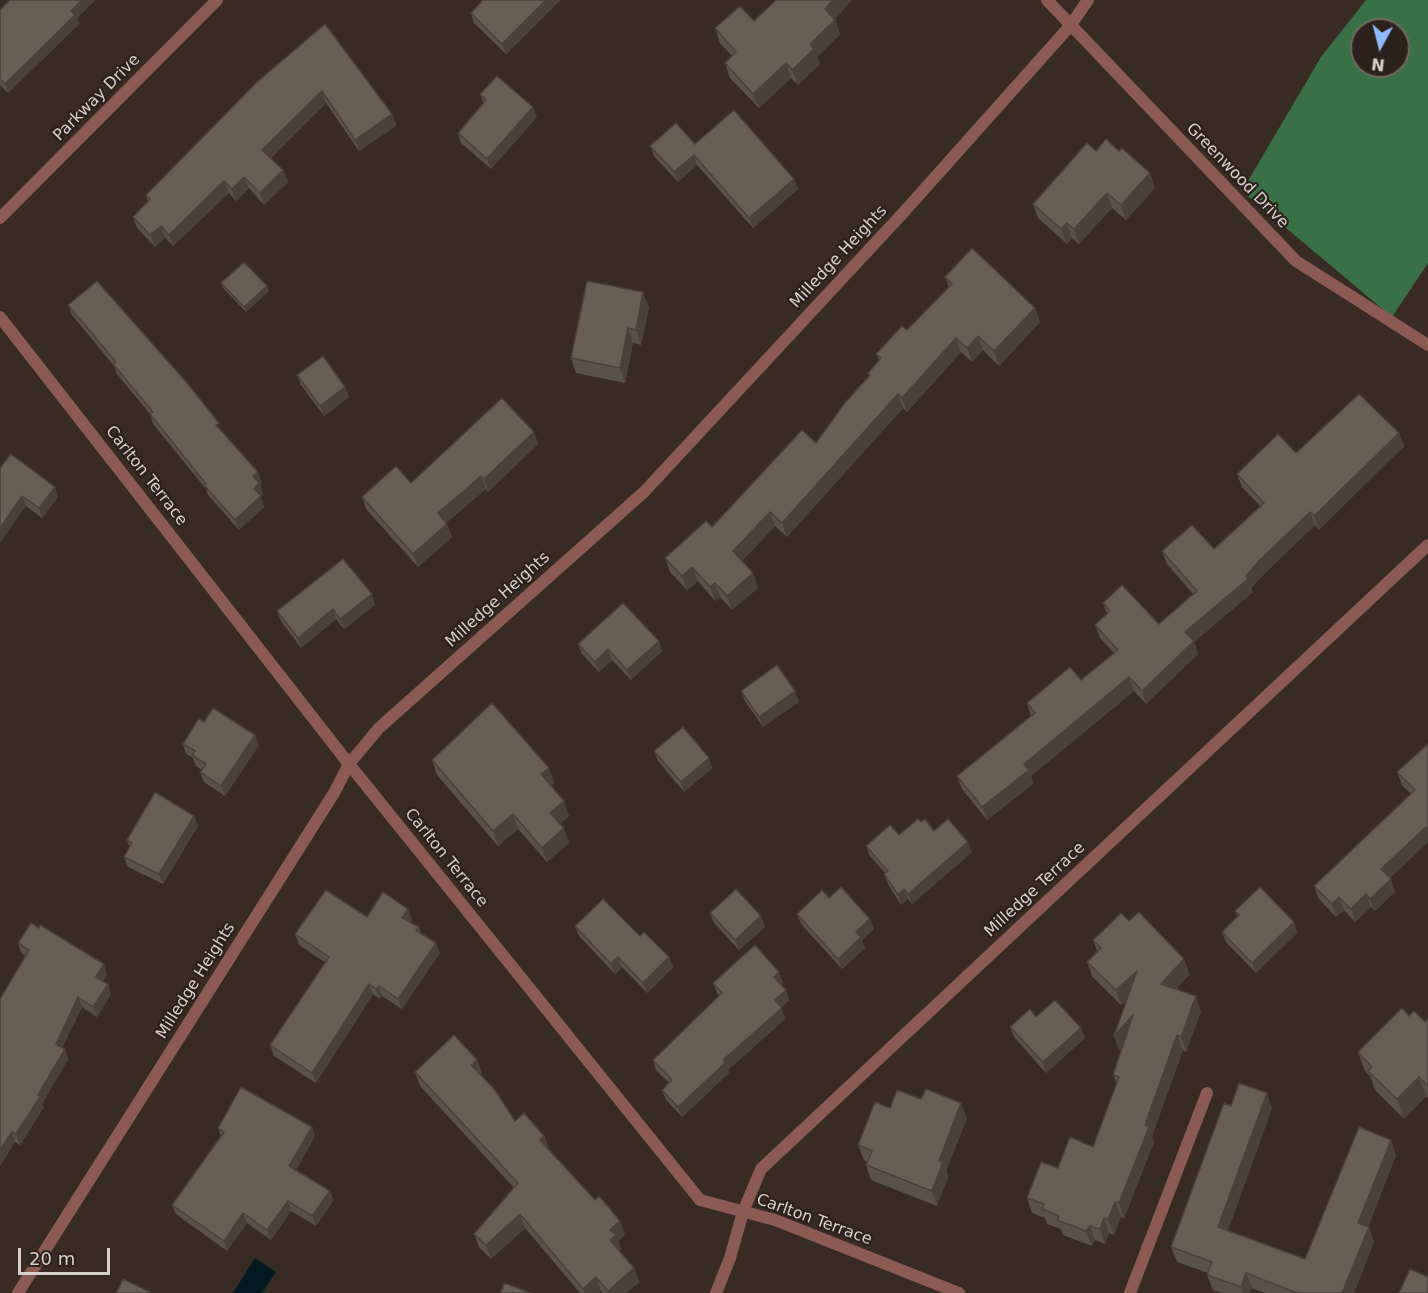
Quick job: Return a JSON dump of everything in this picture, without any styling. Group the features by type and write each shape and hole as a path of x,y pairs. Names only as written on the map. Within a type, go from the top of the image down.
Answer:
{"street":[{"name":"Parkway Drive","path":"0,218 217,0"},
{"name":"Greenwood Drive","path":"1047,0 1296,261 1428,345"},
{"name":"Milledge Heights","path":"18,1293 334,793 349,764 379,728 644,492 903,213 1070,26 1088,0"},
{"name":"Carlton Terrace","path":"0,317 349,764 700,1200 775,1220 958,1293"},
{"name":"Milledge Terrace","path":"716,1293 730,1258 743,1212 761,1169 1428,545"},
{"path":"1130,1293 1207,1093"}],"green space":[{"path":"1366,0 1428,0 1428,263 1392,317 1242,191 1321,57 1350,20 1350,78 1410,78 1410,18 1352,18"}],"water":[{"path":"255,1258 276,1272 262,1293 233,1293"}],"building":[{"path":"10,0 82,0 71,11 75,15 5,84 0,79 0,10"},
{"path":"483,0 546,0 502,44 471,13"},
{"path":"776,0 833,0 825,9 835,20 810,44 814,49 792,70 786,63 753,94 725,63 736,52 715,28 740,6 754,21"},
{"path":"325,24 392,114 355,140 322,91 262,150 283,170 260,193 244,177 232,189 224,181 169,235 161,226 150,235 133,217 150,199 146,195 257,82"},
{"path":"497,76 533,107 487,159 458,133 486,100 480,94"},
{"path":"734,110 794,179 749,218 694,155 674,172 650,146 676,123 695,144"},
{"path":"1106,139 1119,151 1122,148 1150,173 1121,205 1107,193 1074,229 1067,223 1061,229 1033,204 1087,143 1096,151"},
{"path":"972,248 1035,308 994,351 978,336 967,348 956,338 902,398 898,394 782,523 770,512 733,551 753,573 727,596 715,583 710,587 692,567 682,576 665,558 706,521 712,527 802,430 816,443 844,404 870,375 868,373 881,358 876,354 902,326 907,330 952,284 945,277"},
{"path":"244,262 267,286 244,307 221,283"},
{"path":"97,281 188,384 219,423 216,425 258,472 253,476 259,483 254,489 261,496 235,520 204,485 206,484 150,414 153,412 113,364 116,362 68,305"},
{"path":"587,281 643,292 636,330 628,328 620,368 571,358"},
{"path":"323,356 345,387 320,406 297,375"},
{"path":"1359,394 1399,433 1314,516 1310,512 1259,561 1246,576 1248,579 1185,632 1194,641 1142,691 1129,677 1024,764 1029,770 982,807 957,776 1035,713 1027,703 1070,667 1081,680 1118,650 1095,625 1110,611 1103,603 1122,585 1159,624 1197,591 1162,551 1192,525 1214,549 1264,503 1237,474 1278,434 1296,453"},
{"path":"502,398 534,432 484,479 481,476 438,513 447,524 413,554 362,497 396,466 411,483"},
{"path":"11,454 55,487 39,508 22,496 0,528 0,468"},
{"path":"343,559 372,594 340,619 333,609 298,638 277,611"},
{"path":"623,603 659,641 627,670 608,649 595,662 578,644"},
{"path":"777,665 795,691 759,717 741,691"},
{"path":"492,703 549,768 541,774 564,801 550,813 564,828 542,848 513,814 493,831 432,760"},
{"path":"213,708 255,735 221,786 200,772 206,764 192,755 195,751 183,744 199,718 204,722"},
{"path":"683,727 709,758 681,782 654,751"},
{"path":"1428,744 1428,829 1426,827 1381,869 1391,879 1370,899 1366,894 1351,909 1339,897 1332,904 1314,886 1415,790 1397,772"},
{"path":"155,792 194,816 159,874 124,857 132,843 127,840"},
{"path":"918,819 921,822 925,819 934,831 948,819 968,842 908,894 904,889 898,895 884,874 888,871 866,846 890,825 899,835"},
{"path":"841,887 870,919 856,932 861,937 838,959 797,914 822,890 829,898"},
{"path":"1260,887 1294,922 1252,963 1222,932 1239,915 1235,911"},
{"path":"736,889 761,916 735,940 710,913"},
{"path":"326,890 367,917 383,892 408,909 402,918 419,927 416,930 436,943 398,999 379,986 376,989 369,984 312,1073 270,1045 329,957 295,934"},
{"path":"603,899 640,936 644,932 669,957 643,983 618,957 611,964 575,926"},
{"path":"1139,912 1184,959 1161,984 1196,996 1181,1037 1177,1035 1145,1125 1149,1127 1119,1203 1115,1202 1108,1220 1104,1218 1100,1229 1090,1226 1086,1231 1057,1220 1059,1216 1042,1209 1044,1204 1027,1198 1041,1162 1058,1168 1070,1137 1093,1147 1119,1077 1113,1075 1133,1015 1114,1036 1137,971 1116,990 1087,962 1101,948 1093,940 1121,913 1129,921"},
{"path":"31,923 39,928 40,925 104,964 96,977 108,984 93,1007 78,997 56,1044 65,1049 38,1095 40,1097 16,1134 12,1132 0,1150 0,999 29,950 18,943"},
{"path":"755,945 779,972 774,977 786,990 775,1000 782,1008 723,1060 725,1063 678,1107 662,1090 672,1080 653,1060 722,993 713,983"},
{"path":"1055,1000 1081,1028 1043,1062 1010,1027 1030,1009 1036,1017"},
{"path":"1402,1008 1409,1016 1414,1011 1425,1022 1428,1019 1428,1086 1419,1077 1397,1099 1368,1071 1372,1067 1358,1052"},
{"path":"454,1035 477,1060 471,1065 495,1090 515,1121 524,1113 544,1136 540,1140 595,1200 599,1196 620,1221 610,1230 616,1235 610,1240 634,1268 608,1291 596,1277 583,1289 520,1214 486,1245 474,1234 518,1183 415,1072"},
{"path":"1239,1083 1267,1093 1218,1227 1305,1259 1359,1127 1391,1140 1358,1223 1369,1227 1342,1293 1297,1293 1246,1273 1241,1287 1207,1275 1212,1262 1171,1247 1224,1103 1231,1106"},
{"path":"241,1087 312,1127 289,1166 330,1191 312,1216 288,1201 267,1230 243,1213 224,1241 172,1205 224,1132 218,1128"},
{"path":"926,1089 961,1103 939,1161 943,1162 932,1191 866,1165 872,1151 858,1145 875,1102 890,1108 897,1090 921,1099"},
{"path":"1410,1269 1428,1277 1428,1293 1399,1293"},
{"path":"123,1279 150,1292 150,1293 116,1293"},
{"path":"504,1283 531,1293 501,1293"}]}
